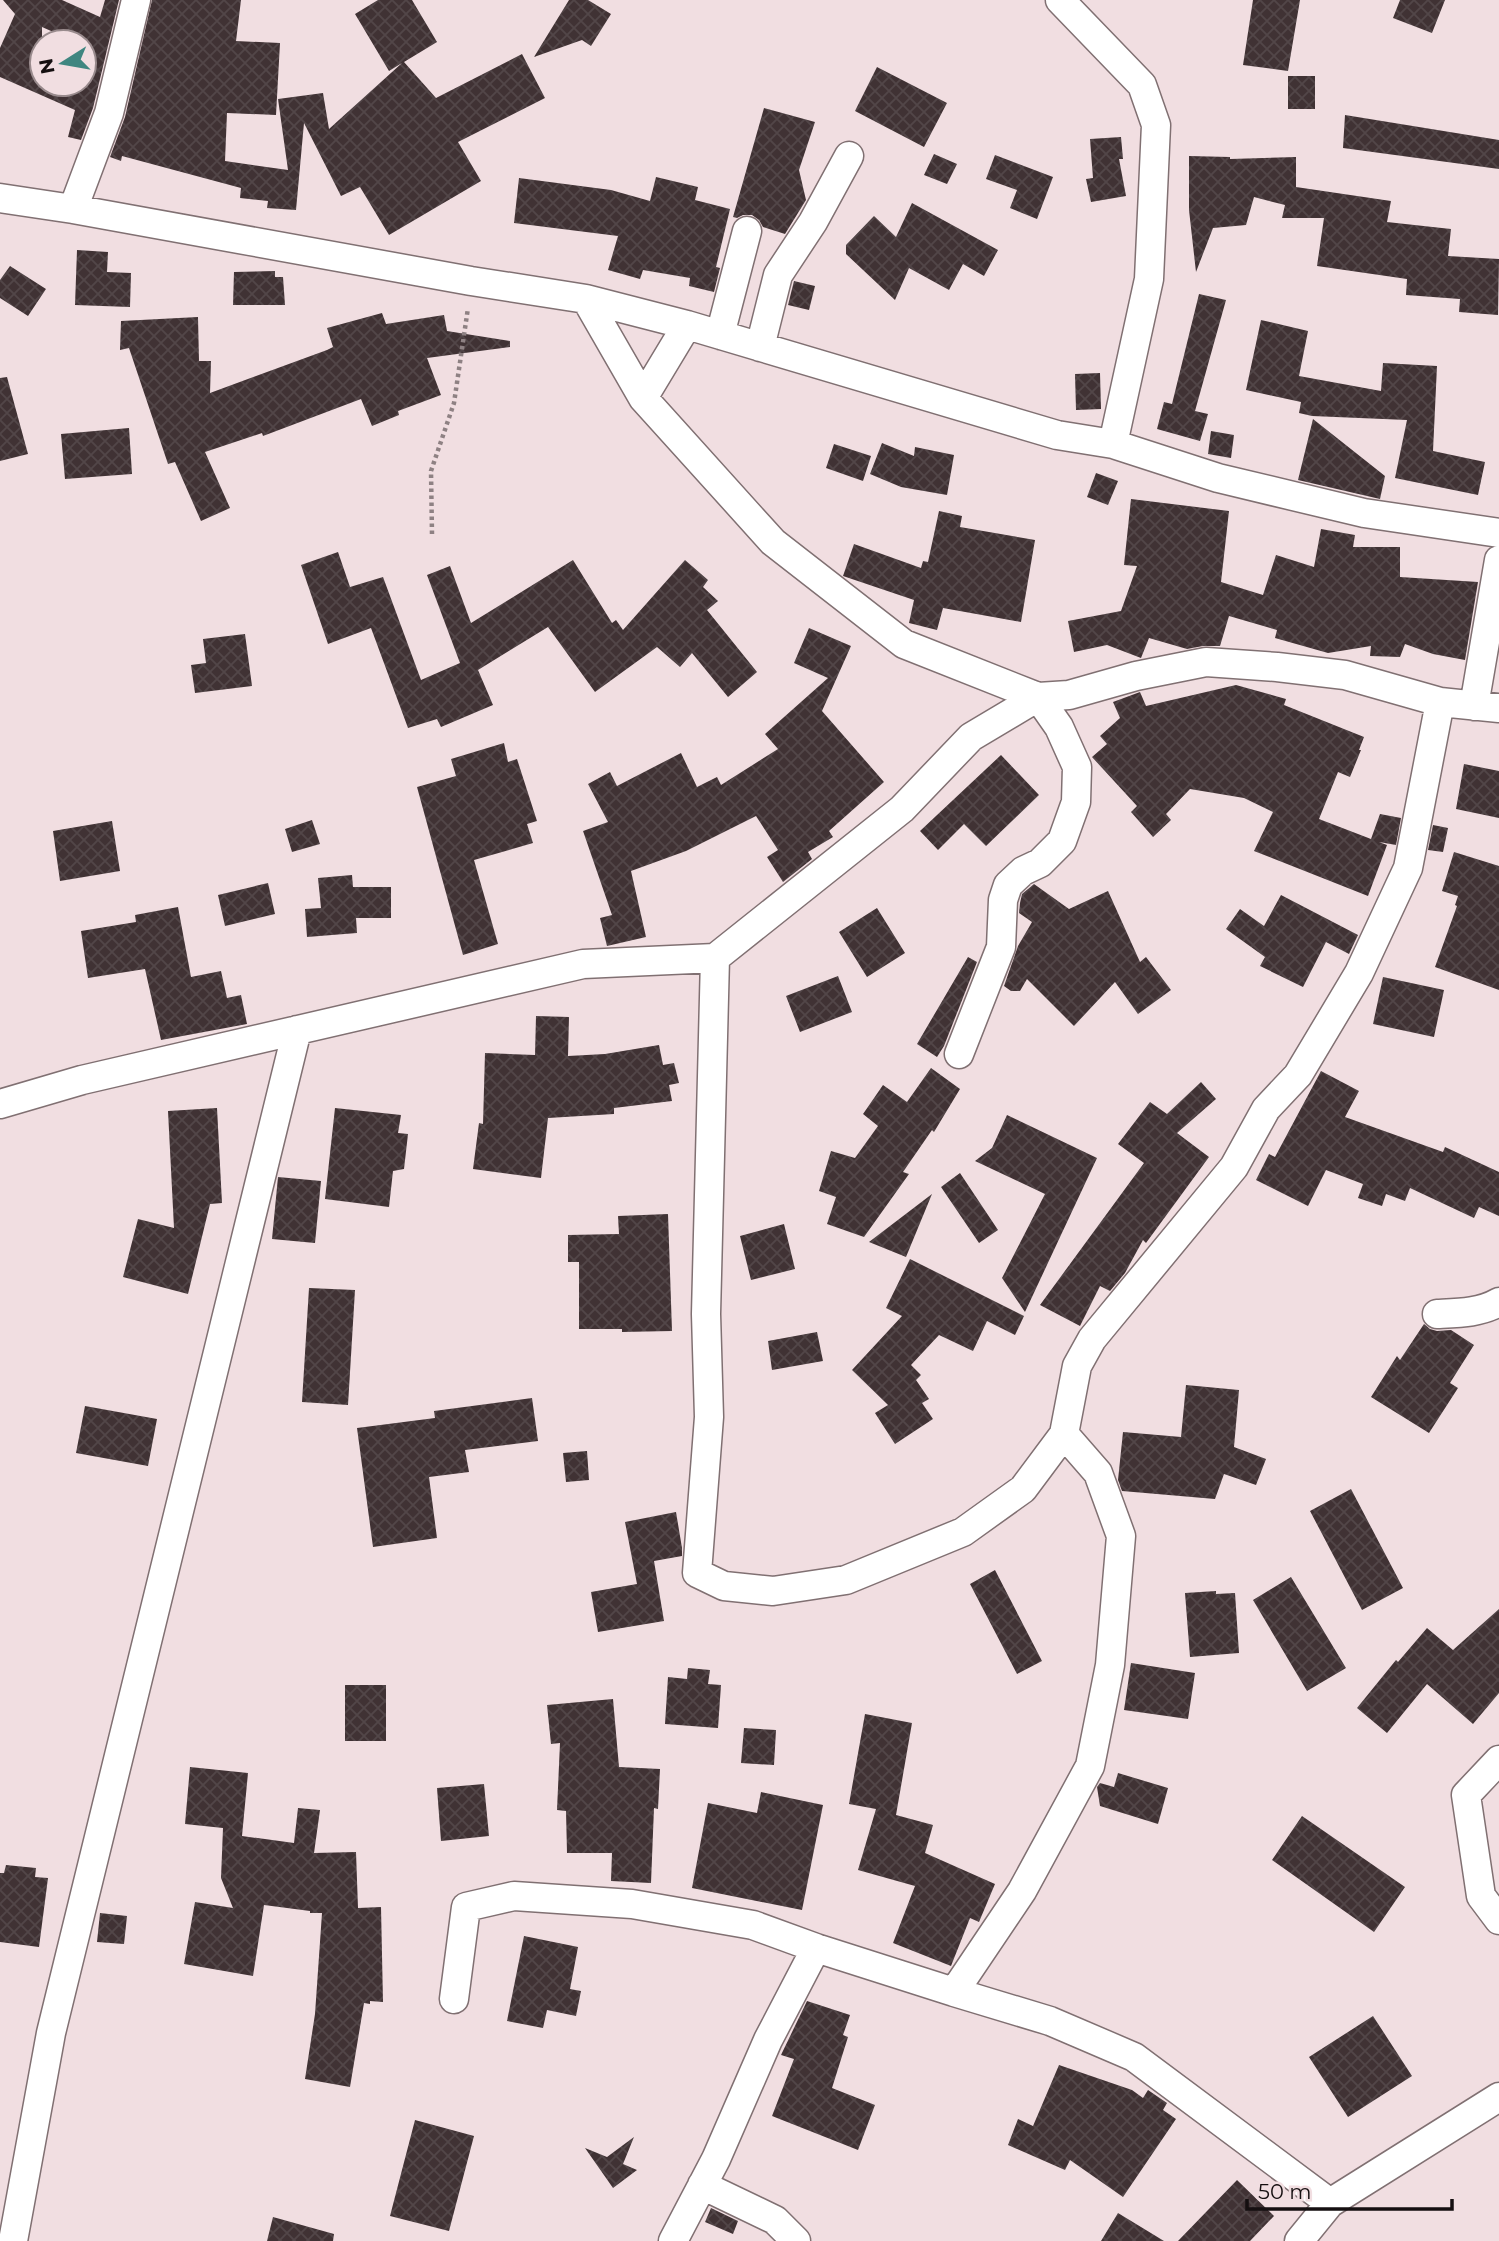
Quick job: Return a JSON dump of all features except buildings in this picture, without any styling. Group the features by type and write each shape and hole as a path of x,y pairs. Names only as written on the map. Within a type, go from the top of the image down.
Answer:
{"street":[{"path":"73,209 109,113 136,0"},
{"path":"1060,0 1142,85 1156,125 1149,279 1113,444"},
{"path":"760,347 778,275 813,222 849,156"},
{"path":"0,198 586,299 687,325 1057,435 1113,444 1218,478 1364,513 1499,533"},
{"path":"720,335 747,232"},
{"path":"586,299 643,398 773,542 904,644 1038,697 1069,695 1136,676 1206,662 1345,675 1440,702 1487,707 1499,560"},
{"path":"643,398 687,325"},
{"path":"0,1104 82,1080 583,964 715,958 902,809 971,737 1038,697"},
{"path":"959,1054 1001,947 1003,900 1008,885 1023,871 1040,863 1062,841 1076,802 1077,767 1059,727 1038,697"},
{"path":"715,958 706,1314 709,1417 697,1573 724,1586 773,1591 846,1580 963,1532 1023,1489 1064,1434 1077,1366 1092,1339 1234,1167 1266,1110 1298,1075 1359,973 1408,868 1440,702"},
{"path":"13,2241 55,2020 297,1030"},
{"path":"1437,1314 1490,1308 1499,1302"},
{"path":"954,1993 1022,1891 1090,1766 1110,1665 1121,1536 1098,1473 1064,1434"},
{"path":"1499,1760 1466,1795 1481,1896 1499,1920"},
{"path":"454,1999 466,1908 514,1896 632,1904 753,1925 954,1993 1050,2021 1133,2057 1330,2203"},
{"path":"673,2241 716,2159 768,2040 816,1948"},
{"path":"1299,2241 1330,2203 1499,2097"},
{"path":"702,2186 775,2220 796,2241"}],"path":[{"path":"432,534 431,471 454,403 471,281"}]}
